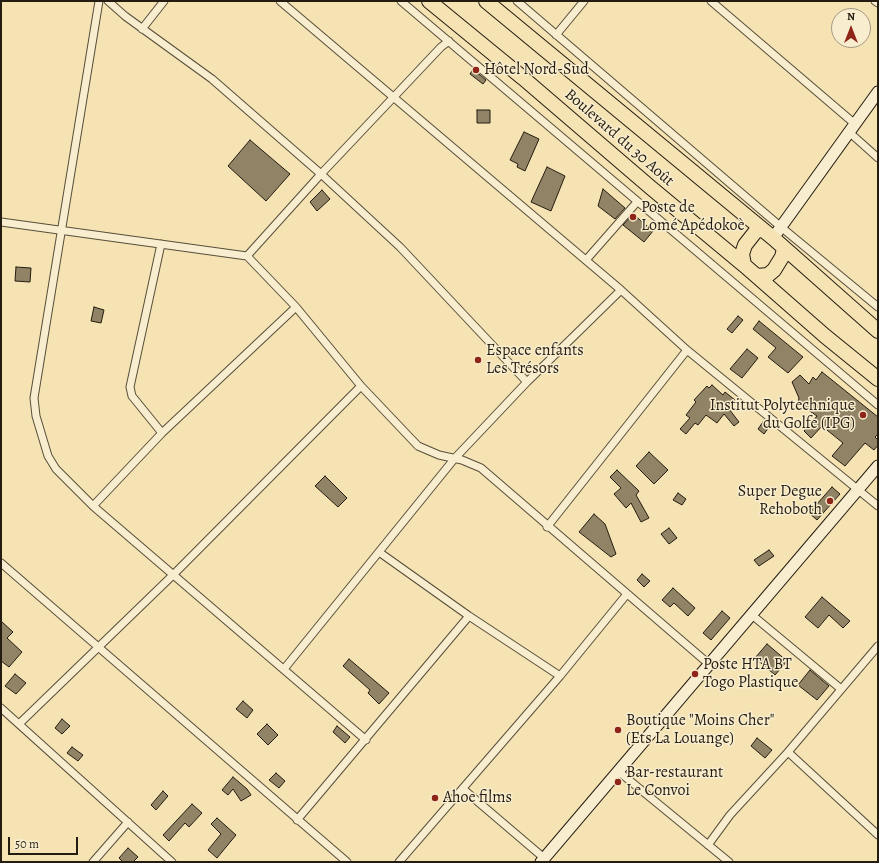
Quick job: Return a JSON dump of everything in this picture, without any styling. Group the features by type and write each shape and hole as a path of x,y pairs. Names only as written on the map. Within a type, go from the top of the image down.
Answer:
{"highway":[{"name":"Boulevard du 30 Août","path":"429,1 523,78 757,276 825,336 878,379"},
{"name":"Boulevard du 30 Août","path":"486,1 761,230 777,233 784,249 878,331"},
{"path":"744,265 742,254 745,245 756,231 761,230"},
{"path":"757,276 768,275 774,270 782,257 784,249"}],"street":[{"path":"99,1 34,398 36,416 52,462 56,469 93,506 366,740"},
{"path":"108,1 142,29 212,79 321,174 400,247 527,382"},
{"path":"142,29 164,1"},
{"path":"280,1 621,290 687,350 878,506"},
{"path":"401,1 878,405"},
{"path":"517,1 777,233 878,307"},
{"path":"556,35 584,1"},
{"path":"711,1 852,128 878,158"},
{"path":"247,256 321,174 449,41"},
{"path":"777,233 878,92"},
{"path":"586,260 637,202"},
{"path":"1,222 247,256 296,307 361,386 418,446 440,456 455,458 481,468 547,527 710,664"},
{"path":"161,244 130,387 132,396 162,433"},
{"path":"284,669 455,458 527,382 621,290"},
{"path":"93,506 162,433 296,307"},
{"path":"547,527 687,350"},
{"path":"19,724 173,575 361,386"},
{"path":"463,789 543,860 878,466"},
{"path":"379,552 469,616 560,676"},
{"path":"1,564 347,862"},
{"path":"399,862 560,676 627,594"},
{"path":"752,615 841,689"},
{"path":"297,820 469,616"},
{"path":"708,845 730,815 788,752 841,689 875,655 878,646"},
{"path":"1,708 172,862"},
{"path":"788,752 878,835"},
{"path":"618,771 728,862"},
{"path":"93,862 128,822"}],"building":[{"path":"473,69 486,80 483,84 470,74"},
{"path":"477,110 490,110 490,123 477,123"},
{"path":"524,132 539,139 525,171 517,167 518,164 510,160"},
{"path":"250,140 290,174 266,201 228,166"},
{"path":"547,167 565,176 551,211 531,202"},
{"path":"603,189 625,208 615,219 598,206"},
{"path":"322,190 330,199 317,211 310,202"},
{"path":"633,214 653,231 644,242 623,225"},
{"path":"16,267 31,268 30,282 15,281"},
{"path":"94,307 104,310 101,323 91,321"},
{"path":"738,316 743,320 732,333 727,329"},
{"path":"759,321 803,357 788,373 768,357 776,348 753,329"},
{"path":"747,349 758,358 742,378 730,369"},
{"path":"822,372 878,417 878,434 875,437 878,440 878,445 874,450 865,443 845,466 832,456 843,443 822,426 811,438 804,431 817,416 798,403 799,398 792,382 800,375 809,384 813,377 816,380"},
{"path":"712,385 723,395 725,392 735,400 729,409 739,422 734,426 724,414 717,423 706,415 698,425 695,423 686,434 680,429 690,418 686,415 696,402 694,400 707,386 709,388"},
{"path":"763,422 769,427 764,434 758,429"},
{"path":"649,452 668,470 654,484 636,466"},
{"path":"617,470 639,491 636,495 649,518 641,522 631,503 626,508 614,494 621,488 610,477"},
{"path":"325,476 347,498 338,507 315,486"},
{"path":"832,487 840,494 817,520 809,513"},
{"path":"678,493 686,499 682,505 673,500"},
{"path":"594,514 605,524 616,554 611,557 579,532"},
{"path":"669,528 677,538 669,544 661,534"},
{"path":"769,550 774,556 759,566 754,560"},
{"path":"642,574 650,581 644,587 637,580"},
{"path":"673,588 695,608 688,616 674,603 670,607 662,600"},
{"path":"822,597 850,621 843,628 829,615 818,628 805,617"},
{"path":"722,611 730,618 711,640 703,633"},
{"path":"1,621 13,632 7,638 22,652 9,667 1,661"},
{"path":"767,644 787,661 775,675 755,658"},
{"path":"349,659 389,693 379,704 368,693 370,690 343,666"},
{"path":"810,670 829,686 817,700 798,685"},
{"path":"15,674 26,683 16,694 5,686"},
{"path":"243,701 253,710 247,718 236,709"},
{"path":"62,719 70,726 62,734 55,728"},
{"path":"267,724 278,735 268,745 257,734"},
{"path":"337,726 350,737 345,743 333,732"},
{"path":"757,738 772,750 765,758 751,746"},
{"path":"72,747 83,755 78,761 67,753"},
{"path":"276,773 285,781 279,788 269,780"},
{"path":"233,777 247,789 251,795 241,801 233,789 228,795 222,790"},
{"path":"163,791 168,796 156,810 151,805"},
{"path":"192,804 202,813 189,827 185,823 169,841 163,835"},
{"path":"217,818 236,835 217,858 208,850 221,834 211,824"},
{"path":"128,848 138,857 133,862 123,862 119,858"}],"place":[{"name":"Hôtel Nord-Sud","path":"476,70"},
{"name":"Poste de Lomé Apédokoè","path":"633,217"},
{"name":"Espace enfants Les Trésors","path":"478,360"},
{"name":"Institut Polytechnique du Golfe (IPG)","path":"863,415"},
{"name":"Super Degue Rehoboth","path":"830,501"},
{"name":"Poste HTA BT Togo Plastique","path":"695,674"},
{"name":"Boutique \"Moins Cher\" (Ets La Louange)","path":"618,730"},
{"name":"Bar-restaurant Le Convoi","path":"618,782"},
{"name":"Ahoe films","path":"435,798"}]}
